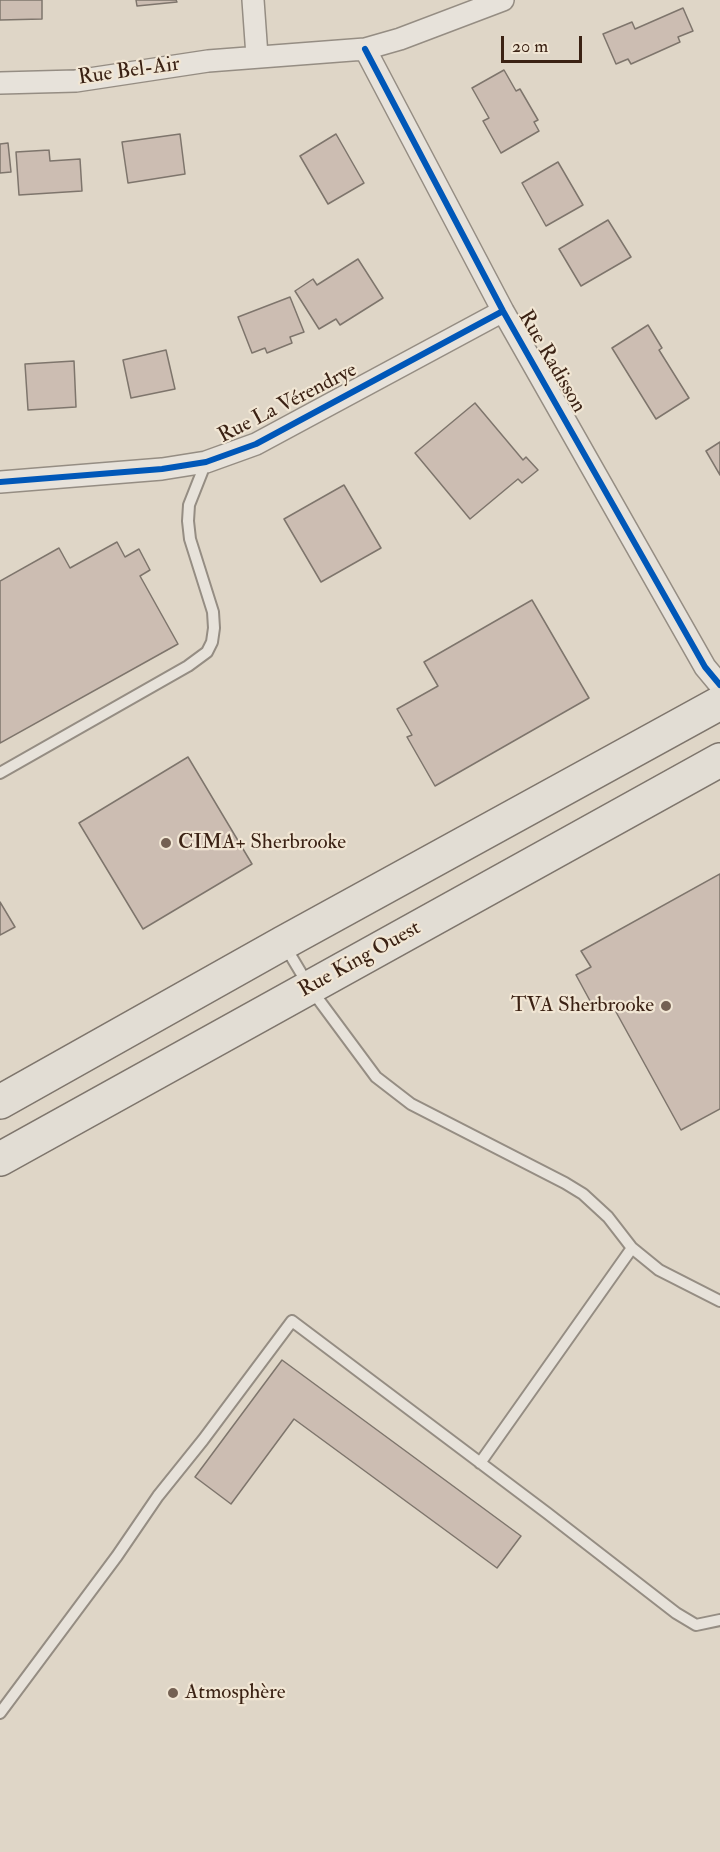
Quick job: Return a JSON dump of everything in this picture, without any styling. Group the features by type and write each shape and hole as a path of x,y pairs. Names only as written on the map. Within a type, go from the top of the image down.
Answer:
{"main road":[{"path":"0,1102 283,943 720,703"},
{"name":"Rue King Ouest","path":"0,1159 720,760"}],"street":[{"path":"253,0 257,56"},
{"name":"Rue Bel-Air","path":"0,83 76,81 257,56 365,49 400,39 502,0"},
{"name":"Rue Radisson","path":"365,49 503,310 705,667 720,685"},
{"name":"Rue La Vérendrye","path":"0,482 162,469 206,462 256,444 503,310"}],"lane":[{"path":"0,773 188,666 207,652 212,642 213,612 189,539 188,521 189,505 206,462"},
{"path":"283,943 310,988 376,1077 411,1104 583,1194 608,1217 632,1248 660,1270 720,1301"},
{"path":"480,1463 632,1248"},
{"path":"0,1713 117,1556 158,1496 204,1440 292,1321 676,1613 696,1625 720,1620"}],"building":[{"path":"0,0 42,0 42,19 0,20"},
{"path":"136,0 176,0 177,2 137,6"},
{"path":"683,8 693,31 678,37 680,42 631,64 628,59 616,64 603,34 632,22 635,29"},
{"path":"504,70 516,91 520,89 538,120 534,122 539,131 501,153 483,121 489,118 472,88"},
{"path":"180,134 185,174 128,183 122,142"},
{"path":"336,134 364,183 328,204 300,156"},
{"path":"8,143 11,172 0,173 0,144"},
{"path":"49,150 50,161 80,159 82,191 19,195 16,152"},
{"path":"558,162 583,205 546,226 522,183"},
{"path":"608,220 631,257 581,286 559,249"},
{"path":"358,259 383,298 340,325 336,319 319,329 295,291 313,279 317,285"},
{"path":"290,297 304,332 290,337 292,343 267,353 265,348 252,353 238,317"},
{"path":"648,325 662,348 659,350 689,398 656,419 612,348"},
{"path":"166,350 175,389 131,398 123,360"},
{"path":"74,361 76,407 28,410 25,364"},
{"path":"475,403 523,460 526,457 538,470 522,483 518,479 470,519 415,453"},
{"path":"720,442 720,475 706,451"},
{"path":"344,485 381,548 321,582 284,519"},
{"path":"117,542 125,557 139,549 150,570 140,576 178,644 0,743 0,581 59,548 70,568"},
{"path":"532,600 589,698 435,786 407,737 412,735 397,709 438,686 424,662"},
{"name":"CIMA+ Sherbrooke","path":"188,757 252,864 143,929 79,823"},
{"name":"TVA Sherbrooke","path":"720,874 720,1109 681,1130 610,1001 595,1010 576,975 591,967 581,951"},
{"path":"0,902 15,927 0,935"},
{"path":"282,1360 521,1536 497,1568 294,1419 231,1504 195,1477"}],"cycle path":[{"path":"365,49 503,311 705,667 720,685"},
{"path":"0,482 162,469 206,462 256,444 503,311"}],"place":[{"name":"CIMA+ Sherbrooke","path":"166,843"},
{"name":"TVA Sherbrooke","path":"666,1006"},
{"name":"Atmosphère","path":"173,1693"}]}
